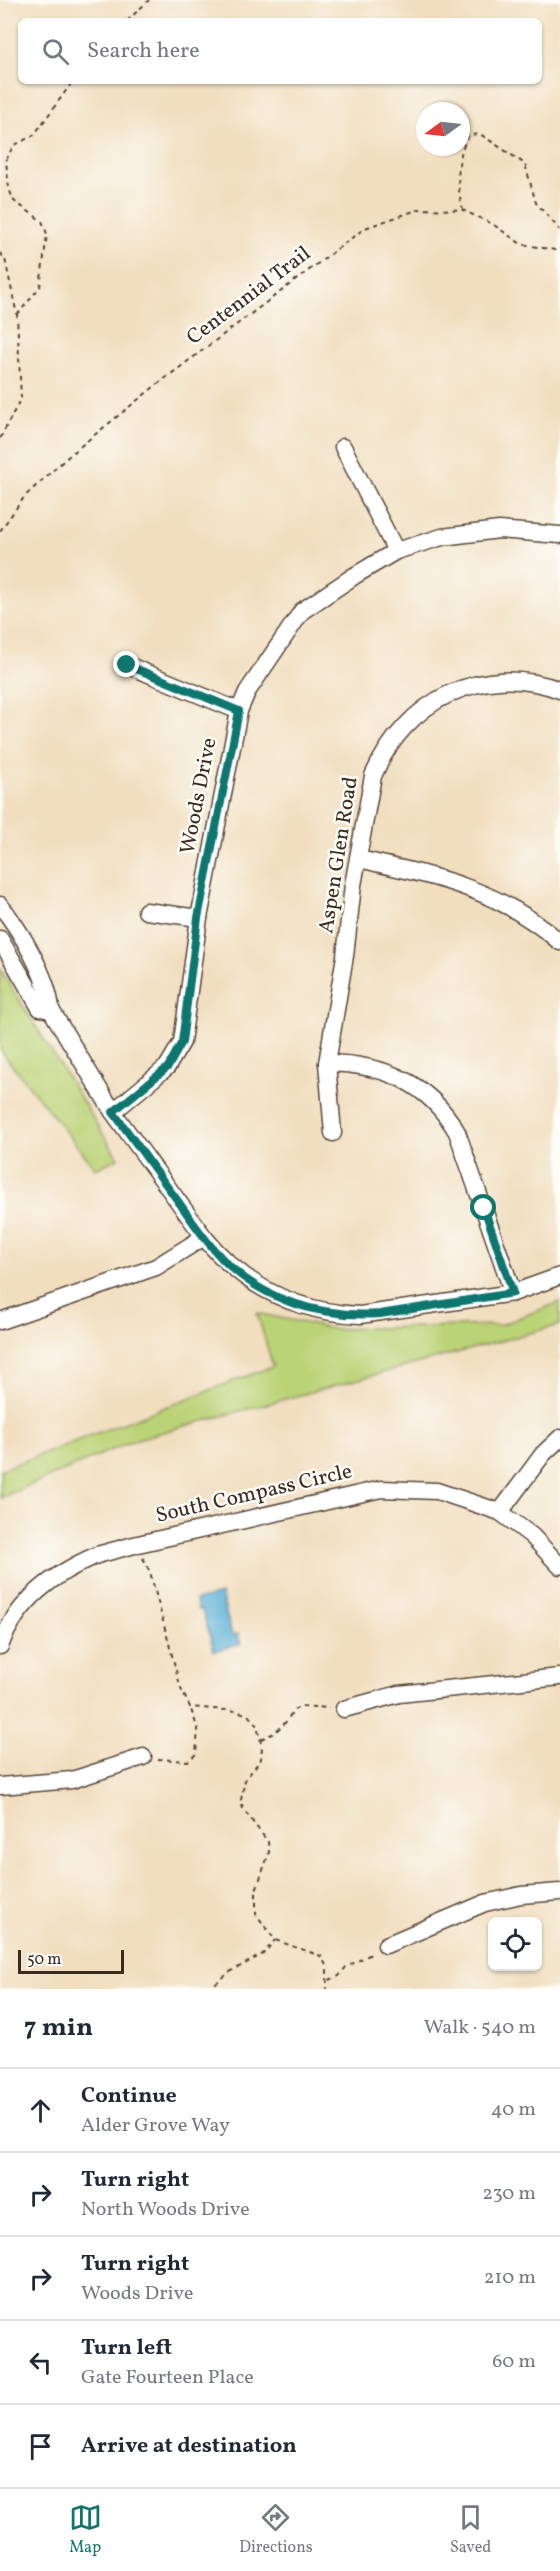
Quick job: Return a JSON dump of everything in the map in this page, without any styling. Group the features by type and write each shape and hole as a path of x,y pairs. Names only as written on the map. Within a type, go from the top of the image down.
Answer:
{"street":[{"path":"343,447 396,551"},
{"name":"Woods Drive","path":"113,1112 168,1067 182,1042 198,918 239,711 247,692 302,611 396,551 442,537 498,530 560,535"},
{"path":"127,665 239,711"},
{"name":"Aspen Glen Road","path":"333,1133 327,1063 373,776 387,748 417,713 451,693 492,681 526,681 560,690"},
{"path":"359,859 472,888 513,907 560,942"},
{"path":"0,905 17,930 40,975 50,998 51,1010 113,1112 204,1237 231,1267 255,1285 281,1299 320,1311 350,1315 380,1314 513,1293 560,1276"},
{"path":"147,911 198,918"},
{"path":"0,939 40,1008 51,1010"},
{"path":"327,1063 353,1063 392,1073 422,1090 442,1109 457,1132 513,1293"},
{"path":"0,1321 156,1267 204,1237"},
{"path":"500,1512 543,1454 560,1438"},
{"name":"South Compass Circle","path":"0,1646 9,1626 28,1598 61,1573 97,1555 375,1489 437,1491 500,1512 532,1536 560,1566"},
{"path":"344,1710 399,1694 560,1677"},
{"path":"0,1786 72,1780 143,1757"},
{"path":"386,1945 485,1903 521,1895 560,1892"}],"path":[{"path":"130,18 149,0"},
{"path":"17,315 40,287 47,234 42,221 14,201 9,189 6,161 13,146 34,135 71,84"},
{"path":"463,210 459,196 460,149 469,135 480,134 525,164 536,203 560,230"},
{"name":"Centennial Trail","path":"0,531 25,496 71,454 155,386 365,228 420,209 463,210 494,225 521,244 555,250 560,248"},
{"path":"0,253 5,259 17,315 21,398 0,439"},
{"path":"142,1556 150,1572 181,1689 198,1729 196,1754 188,1761 176,1762 143,1757"},
{"path":"261,1739 274,1733 300,1706 344,1710"},
{"path":"190,1707 237,1711 248,1715 256,1726 261,1739 261,1759 245,1780 241,1800 243,1809 268,1842 269,1854 256,1890 256,1914 275,1940 321,1956 327,1967 329,1980 327,1989"},
{"path":"208,1989 230,1972 263,1954 275,1940"},
{"path":"329,1980 339,1976 346,1967 386,1945"}],"green space":[{"path":"0,969 118,1158 96,1169 0,1050"},
{"path":"560,1302 560,1325 137,1439 0,1498 0,1470 273,1366 257,1313 333,1329 500,1325"}],"water":[{"path":"221,1594 232,1635 238,1634 241,1644 214,1651 202,1610 198,1610 196,1600"}],"route":[{"path":"127,665 239,711 198,918 182,1042 168,1067 113,1112 216,1253 246,1279 263,1290 300,1306 360,1316 513,1293 484,1208"}]}
